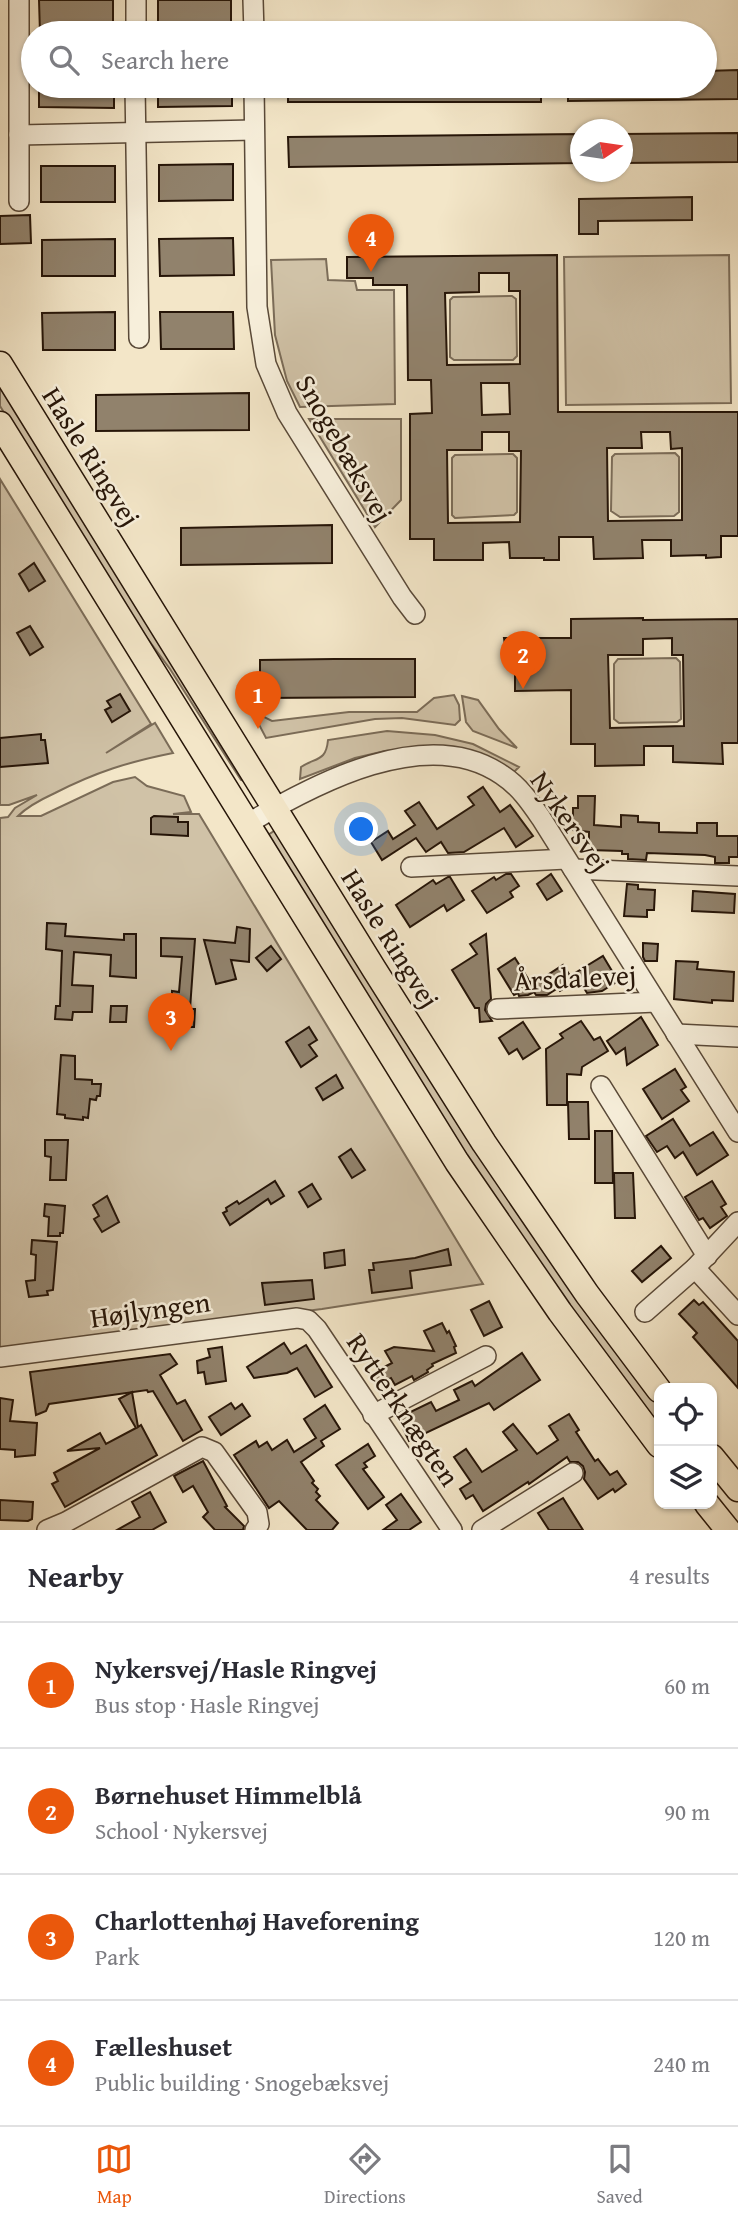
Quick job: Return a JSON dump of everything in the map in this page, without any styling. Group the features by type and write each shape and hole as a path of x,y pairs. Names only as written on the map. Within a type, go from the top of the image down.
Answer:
{"main road":[{"name":"Hasle Ringvej","path":"0,364 491,1153 587,1294 654,1383"},
{"path":"0,424 464,1172 552,1301 654,1438"},
{"path":"717,1463 738,1489"},
{"path":"710,1509 728,1530"}],"street":[{"path":"19,0 19,201"},
{"path":"136,0 136,21"},
{"path":"253,0 254,21"},
{"path":"135,98 139,338"},
{"name":"Snogebæksvej","path":"254,98 257,307 266,364 287,413 415,614"},
{"path":"19,135 254,130"},
{"name":"Nykersvej","path":"247,824 333,779 381,761 447,757 490,767 516,786 529,801 738,1132"},
{"path":"411,867 570,864 738,876"},
{"name":"Årsdalevej","path":"497,1009 656,1002"},
{"path":"676,1034 738,1037"},
{"path":"601,1086 701,1262 738,1315"},
{"path":"645,1312 701,1262 738,1222"},
{"name":"Højlyngen","path":"0,1357 297,1318 308,1320"},
{"name":"Rytterknægten","path":"308,1320 317,1329 452,1530"},
{"path":"373,1415 486,1356"},
{"path":"47,1530 202,1447 214,1452 257,1513 259,1524 256,1530"},
{"path":"482,1530 573,1473"}],"shaded area":[{"path":"729,255 731,403 566,405 564,257"},
{"path":"326,259 328,280 355,281 357,290 394,290 395,404 300,407 287,381 275,335 271,260"},
{"path":"512,296 516,299 517,356 513,360 454,360 450,357 450,300 453,297"},
{"path":"0,381 244,781 170,669 127,611 0,406"},
{"path":"309,419 401,419 401,500 375,527"},
{"path":"675,453 679,457 679,512 674,516 620,517 611,511 612,457 615,454"},
{"path":"513,454 517,458 517,512 514,515 455,518 452,515 452,458 455,455"},
{"path":"0,479 151,724 106,753 155,723 173,753 98,773 40,800 18,816 41,816 113,782 135,777 147,786 184,796 191,812 173,814 199,814 483,1284 322,1309 0,1349 0,818 8,817 15,808 37,795 9,805 0,805"},
{"path":"676,658 680,662 681,719 677,722 619,723 614,719 614,664 618,659"},
{"path":"454,695 459,705 460,720 455,725 402,718 375,719 266,738 252,711 272,721 349,712 417,712 434,698"},
{"path":"462,696 478,700 517,748 473,731 466,722"},
{"path":"387,731 435,735 473,744 519,767 514,772 421,748 385,751 355,758 300,779 301,767 323,756 328,740"},
{"path":"277,829 632,1371 654,1399 654,1423 463,1153 268,835"}],"building":[{"path":"39,0 113,0 113,21 40,21"},
{"path":"158,0 231,0 231,21 158,21"},
{"path":"738,70 738,99 568,101 568,98 717,98 717,71"},
{"path":"39,98 114,98 114,108 39,107"},
{"path":"158,98 232,98 232,106 158,107"},
{"path":"288,98 541,98 541,102 288,102"},
{"path":"738,133 738,162 633,163 633,134"},
{"path":"570,134 570,163 289,167 288,137"},
{"path":"233,164 233,200 159,201 159,165"},
{"path":"41,166 115,166 115,202 41,202"},
{"path":"692,197 692,220 598,221 598,234 579,234 579,199"},
{"path":"30,215 31,243 0,244 0,216"},
{"path":"233,238 234,275 160,276 159,239"},
{"path":"115,239 115,276 42,276 42,240"},
{"path":"557,255 558,412 738,412 738,536 721,536 721,557 671,556 671,540 642,540 643,558 594,559 593,537 559,537 559,560 510,558 509,542 483,543 483,560 434,560 434,539 410,539 410,414 432,413 431,380 408,380 407,285 373,285 373,278 347,278 347,257","holes":["479,273 509,273 509,291 520,291 520,364 447,365 445,293 479,292","481,383 509,383 510,414 482,415","482,432 509,432 509,451 521,451 520,522 448,523 447,450 482,450","641,432 670,432 671,449 682,448 682,520 608,521 607,448 642,448"]},
{"path":"115,312 115,350 43,350 42,313"},
{"path":"160,312 233,312 234,349 161,349"},
{"path":"249,393 249,430 96,431 96,395"},
{"path":"332,525 332,563 181,565 181,528"},
{"path":"34,563 45,581 29,591 19,574"},
{"path":"571,619 738,619 738,743 722,743 723,764 673,762 673,746 644,746 644,765 595,766 595,744 571,744 571,690 515,691 515,659 507,659 504,638 571,638","holes":["672,638 672,655 683,655 684,726 610,728 608,655 643,655 643,639"]},
{"path":"30,626 43,647 30,655 17,633"},
{"path":"415,659 415,697 260,698 260,660"},
{"path":"120,694 130,711 112,722 105,710 111,707 107,701"},
{"path":"41,734 41,740 45,740 48,763 0,767 0,738"},
{"path":"483,787 500,812 510,805 533,836 516,847 504,828 464,852 448,853 441,842 426,852 416,838 382,860 371,842 388,831 393,839 415,825 405,811 419,802 437,829 474,805 468,797"},
{"path":"578,796 595,796 594,825 621,827 621,815 638,816 638,822 659,823 659,832 697,833 697,823 717,823 717,836 738,836 738,857 729,857 729,863 715,863 715,857 705,855 647,853 646,860 628,859 628,854 622,854 622,851 589,850 589,832 573,830 573,808 578,808"},
{"path":"178,817 178,822 188,822 188,836 151,834 151,818"},
{"path":"511,874 519,886 510,892 513,897 487,913 472,891 494,877 496,880"},
{"path":"551,874 562,891 547,900 537,884"},
{"path":"448,877 464,900 447,911 444,905 410,927 396,905 433,880 436,884"},
{"path":"627,884 638,885 638,889 655,890 654,910 647,910 647,917 624,916"},
{"path":"693,891 735,894 734,913 692,911"},
{"path":"47,923 66,924 65,936 124,940 124,934 136,934 136,978 110,976 111,955 74,952 72,985 93,986 92,1012 73,1012 72,1020 55,1019 56,1006 60,1006 62,951 46,949"},
{"path":"237,927 250,929 249,962 231,960 236,979 216,984 204,940 235,943"},
{"path":"486,934 491,999 485,1010 492,1021 480,1022 479,1008 475,1008 452,970 477,954 470,944"},
{"path":"161,938 195,939 190,1009 195,1009 194,1027 179,1027 179,1019 172,1019 172,991 179,992 182,957 161,956"},
{"path":"643,943 658,944 657,961 645,961"},
{"path":"271,946 281,959 267,971 256,958"},
{"path":"603,956 618,981 602,991 587,993 575,973"},
{"path":"515,958 532,985 563,965 574,982 547,995 536,995 534,992 514,995 498,969"},
{"path":"676,961 698,962 697,969 734,972 733,1001 712,1000 712,1003 674,999"},
{"path":"111,1006 127,1006 126,1022 110,1022"},
{"path":"641,1017 658,1045 627,1065 625,1048 616,1054 607,1041"},
{"path":"581,1021 594,1040 600,1037 608,1051 582,1067 581,1075 567,1074 567,1105 547,1105 546,1049 563,1038 560,1034"},
{"path":"523,1022 540,1048 523,1059 517,1049 509,1054 499,1038"},
{"path":"309,1027 317,1040 309,1045 317,1056 301,1067 286,1042"},
{"path":"61,1055 75,1056 75,1079 92,1080 92,1084 101,1084 100,1096 97,1096 96,1100 90,1099 88,1118 83,1117 83,1120 57,1114"},
{"path":"675,1069 686,1087 681,1090 689,1101 662,1119 643,1089"},
{"path":"336,1075 343,1088 323,1100 316,1088"},
{"path":"568,1102 588,1102 589,1139 569,1139"},
{"path":"673,1119 690,1146 713,1132 728,1155 697,1175 683,1152 675,1158 667,1146 657,1152 646,1136"},
{"path":"595,1131 612,1131 613,1183 595,1183"},
{"path":"45,1140 68,1140 66,1180 50,1180 51,1157 45,1156"},
{"path":"351,1149 365,1170 352,1178 339,1157"},
{"path":"614,1173 633,1173 635,1218 615,1218"},
{"path":"275,1181 284,1196 271,1204 268,1199 230,1225 223,1213 227,1211 226,1208 237,1201 239,1204"},
{"path":"712,1181 726,1204 721,1207 727,1216 710,1228 703,1218 699,1220 685,1197"},
{"path":"312,1184 321,1199 308,1207 299,1192"},
{"path":"107,1196 119,1222 102,1232 94,1219 99,1216 93,1205"},
{"path":"45,1204 65,1206 63,1233 60,1233 60,1236 48,1236 49,1217 44,1216"},
{"path":"32,1240 57,1242 53,1290 47,1291 48,1295 29,1297 26,1281 35,1280 36,1255 31,1254"},
{"path":"661,1246 671,1258 642,1282 632,1271"},
{"path":"448,1249 451,1265 410,1271 412,1288 372,1293 369,1270 374,1270 373,1263 415,1258"},
{"path":"344,1250 345,1265 325,1268 324,1253"},
{"path":"312,1280 314,1299 265,1305 262,1283"},
{"path":"694,1300 699,1305 703,1302 738,1341 738,1388 693,1337 697,1333 679,1314"},
{"path":"489,1301 502,1327 484,1336 471,1310"},
{"path":"442,1323 456,1346 456,1353 432,1364 428,1372 414,1380 412,1376 395,1385 391,1378 378,1385 371,1374 392,1363 385,1351 394,1347 434,1351 424,1331"},
{"path":"284,1343 291,1354 306,1345 332,1387 315,1397 297,1368 287,1373 254,1378 247,1367"},
{"path":"222,1347 226,1381 206,1384 204,1372 198,1373 197,1361 210,1357 208,1349"},
{"path":"522,1353 540,1380 494,1410 489,1403 409,1441 398,1418 431,1402 436,1411 459,1400 454,1390 472,1381 475,1386"},
{"path":"170,1354 177,1364 160,1375 177,1404 185,1400 202,1430 183,1441 153,1391 49,1404 46,1411 36,1415 30,1372"},
{"path":"132,1392 138,1427 141,1425 157,1455 65,1507 52,1484 58,1481 54,1473 100,1448 67,1451 100,1433 106,1444 136,1428 119,1399"},
{"path":"0,1398 13,1400 10,1421 37,1423 35,1455 15,1457 15,1450 0,1449"},
{"path":"231,1403 235,1409 242,1404 250,1416 221,1435 209,1417"},
{"path":"325,1405 340,1429 321,1441 324,1446 301,1462 318,1489 316,1492 320,1496 316,1500 338,1523 332,1530 307,1530 279,1501 269,1508 234,1455 256,1441 259,1447 267,1442 272,1450 287,1440 294,1452 316,1438 304,1419"},
{"path":"569,1414 579,1430 576,1432 595,1461 598,1459 610,1475 617,1471 626,1484 598,1499 584,1479 583,1466 578,1462 570,1462 567,1457 529,1484 528,1482 483,1511 473,1495 466,1499 460,1489 471,1482 454,1457 466,1449 482,1472 517,1450 503,1432 513,1424 537,1454 558,1440 549,1426"},
{"path":"368,1444 375,1456 364,1463 367,1467 363,1469 384,1497 368,1509 336,1465"},
{"path":"203,1461 227,1506 225,1507 244,1526 243,1530 215,1530 203,1517 208,1512 193,1486 183,1492 174,1476"},
{"path":"150,1492 166,1522 152,1530 117,1530 140,1517 132,1502"},
{"path":"401,1494 421,1522 409,1530 383,1530 397,1520 386,1505"},
{"path":"563,1498 583,1530 549,1530 538,1513"},
{"path":"0,1500 33,1502 32,1519 0,1520"}],"place":[{"name":"Fælleshuset","path":"371,272"},
{"name":"Børnehuset Himmelblå","path":"523,689"},
{"name":"Nykersvej/Hasle Ringvej","path":"258,729"},
{"name":"Charlottenhøj Haveforening","path":"171,1051"}]}
